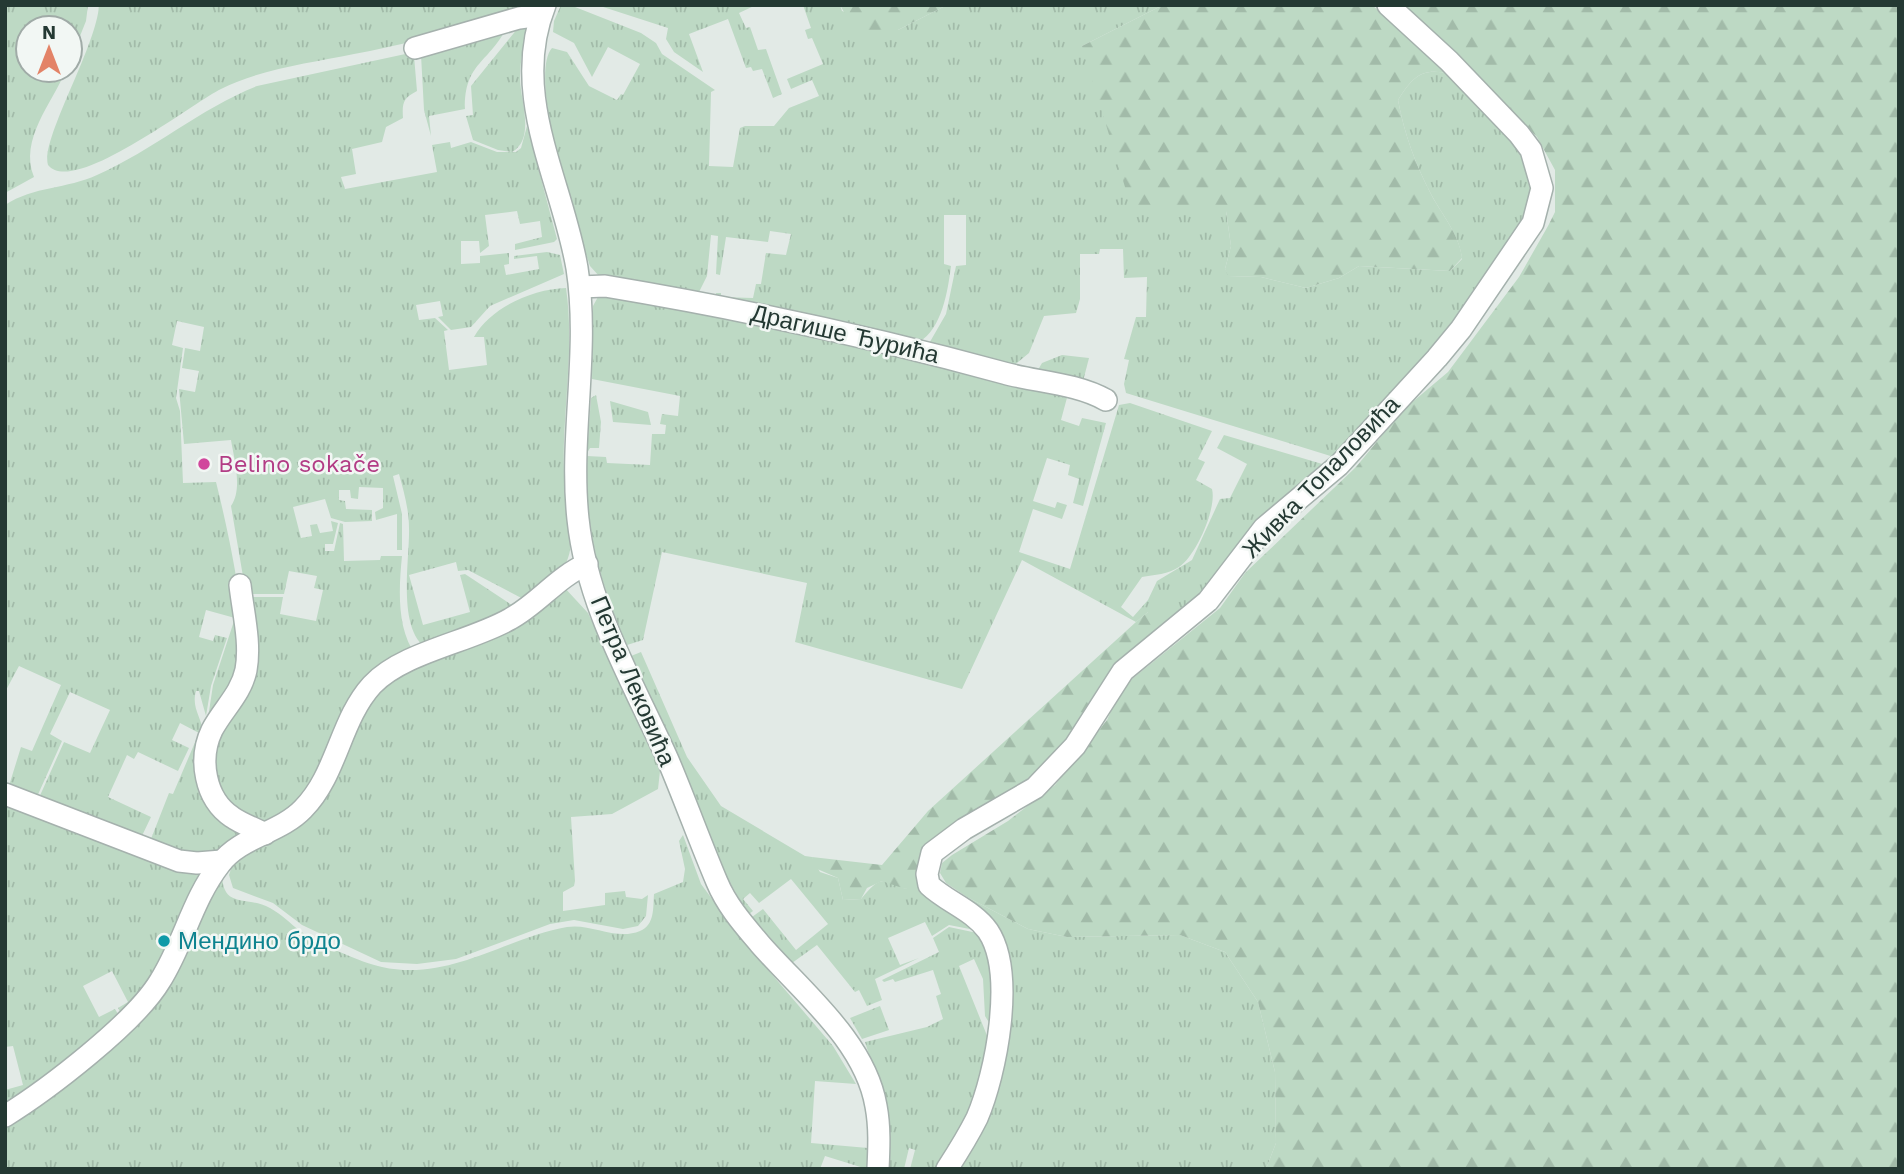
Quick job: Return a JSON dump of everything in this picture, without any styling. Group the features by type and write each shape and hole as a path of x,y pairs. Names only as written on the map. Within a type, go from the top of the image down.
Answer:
{"street":[{"name":"Живка Топаловића","path":"947,1169 963,1145 985,1096 1000,1016 1001,974 988,932 929,885 927,874 932,853 964,829 1035,788 1057,766 1075,746 1123,671 1208,601 1264,528 1339,465 1437,358 1490,289 1533,223 1539,208 1542,188 1538,168 1519,134 1450,61 1388,5"},
{"name":"Петра Лековића","path":"415,47 543,10"},
{"name":"Петра Лековића","path":"543,10 533,57 533,96 573,244 580,287 574,478 578,523 599,610 668,761 719,887 735,914 835,1027 867,1078 876,1104 878,1169"},
{"name":"Драгише Ђурића","path":"580,287 605,286 823,326 1023,378 1082,390 1106,400"},
{"path":"5,1116 59,1078 150,996 169,964 200,891 231,851 287,822 313,799 360,701 373,683 398,666 512,618 565,576 587,564"},
{"path":"240,585 247,668 242,684 213,730 207,745 206,778 221,808 233,818 265,834"},
{"path":"5,794 179,861 222,861"}],"green space":[{"path":"5,5 88,5 84,26 84,14 14,14 14,84 59,84 34,135 30,163 34,177 5,193"},
{"path":"99,5 529,5 433,36 252,76 221,89 106,159 82,169 61,171 48,165 52,135 72,84 84,84 84,56 96,23"},
{"path":"561,5 570,5 641,33 656,43 662,54 715,90 711,92 709,166 733,167 740,128 774,126 789,108 819,96 812,80 791,89 787,79 823,64 812,38 808,39 805,30 811,28 803,5 840,5 842,11 898,30 947,5 1163,5 1082,46 1226,211 1231,246 1225,269 1229,276 1261,277 1306,288 1339,278 1359,266 1450,271 1462,259 1455,234 1432,196 1416,161 1398,100 1414,79 1425,73 1451,74 1528,159 1535,204 1489,282 1337,458 1126,393 1124,384 1129,360 1124,359 1136,317 1146,317 1147,277 1124,278 1123,249 1100,249 1099,254 1080,254 1080,299 1076,313 1044,316 1029,353 1012,367 927,347 946,314 956,266 966,265 966,215 944,215 944,264 951,266 948,286 938,319 927,336 919,342 715,299 716,293 721,293 721,297 753,298 756,284 761,284 766,253 786,255 791,234 770,231 768,242 726,237 720,275 716,274 718,236 711,235 707,276 699,292 599,276 590,266 557,154 546,89 546,64 552,48 567,52 589,86 617,100 623,95 640,64 608,47 592,77 574,43 553,32 554,21"},
{"path":"597,5 756,5 739,13 746,28 750,27 758,50 766,49 782,94 773,98 762,69 753,71 751,67 746,68 728,19 689,34 703,72 674,52 666,39 668,28"},
{"path":"840,5 947,5 898,30 868,39 853,28"},
{"path":"1163,5 1372,5 1451,74 1433,72 1419,75 1398,100 1416,161 1432,196 1455,234 1462,258 1450,271 1359,266 1339,278 1306,288 1261,277 1228,276 1225,269 1231,246 1226,211 1132,210 1082,46"},
{"path":"1400,5 1899,5 1899,1169 1266,1169 1276,1143 1275,1072 1258,1002 1225,952 1180,935 1067,937 1028,929 967,897 946,883 940,873 942,863 952,855 1008,821 1055,785 1107,720 1122,687 1220,608 1245,573 1356,467 1403,410 1448,372 1519,277 1548,226 1555,212 1555,170 1537,137 1440,39"},
{"path":"528,22 520,71 525,118 523,138 512,152 498,150 473,140 466,116 473,115 471,86 522,23"},
{"path":"508,25 501,38 473,72 466,93 465,109 429,116 431,136 424,110 421,55"},
{"path":"410,53 414,56 417,91 404,102 403,118 386,127 382,142 352,149 356,174 341,177 345,189 437,172 432,145 450,142 451,148 471,142 497,152 516,152 521,148 527,126 557,239 554,242 515,250 515,244 542,237 540,221 520,224 517,211 485,215 489,246 480,253 479,241 461,241 461,264 480,263 480,256 509,253 509,264 504,265 506,275 539,269 537,256 514,259 514,256 547,252 560,255 564,274 490,306 471,327 451,330 438,317 443,316 440,301 416,305 419,320 435,318 448,330 444,331 449,370 487,365 484,337 474,337 490,317 501,309 526,296 566,288 569,339 564,467 571,543 565,564 552,582 529,602 468,570 458,571 456,562 409,575 423,625 470,612 460,575 465,574 518,609 472,634 428,649 418,640 408,611 409,521 399,474 393,476 402,514 402,550 397,550 397,514 376,520 375,512 383,508 383,488 359,487 358,499 351,498 350,490 339,490 339,500 345,501 346,509 372,510 372,521 345,522 331,518 325,499 293,507 301,538 312,536 310,525 317,524 320,533 333,531 331,521 338,523 333,544 325,544 325,551 334,551 340,523 343,524 344,561 402,556 400,607 405,633 416,655 380,673 362,689 342,724 317,782 306,799 291,813 266,823 240,816 219,794 213,780 211,753 218,733 240,697 248,676 251,643 247,597 283,597 280,614 316,621 323,590 314,588 317,576 289,571 284,594 246,594 231,506 235,499 237,483 231,440 184,444 179,389 195,392 199,371 182,368 185,348 200,351 204,327 177,321 172,345 183,348 176,398 180,411 183,483 216,482 237,581 243,636 244,659 239,684 213,723 208,718 213,685 235,618 206,610 199,637 213,641 215,635 227,638 211,686 206,716 199,691 196,691 196,708 203,733 203,780 210,803 232,823 250,833 226,849 201,855 176,853 149,844 169,793 173,794 199,733 180,723 172,740 189,748 178,771 138,752 134,759 127,755 108,797 151,817 140,840 38,800 64,742 90,753 110,710 70,692 50,734 62,741 36,799 8,789 21,747 32,751 61,685 19,666 5,692 5,205 27,194 97,175 138,154 216,106 257,86"},
{"path":"614,292 1068,394 1061,420 1079,426 1082,418 1106,423 1083,506 1073,503 1079,479 1068,475 1070,465 1047,458 1033,501 1055,508 1057,502 1067,505 1062,519 1033,509 1019,552 1070,569 1119,405 1130,403 1212,431 1198,459 1205,462 1196,480 1212,489 1211,508 1204,531 1192,553 1179,567 1166,573 1142,577 1121,607 1133,617 1148,600 1157,581 1192,560 1220,499 1230,498 1247,464 1217,448 1224,435 1329,466 1211,588 1167,624 1148,612 1136,622 1022,560 962,689 795,642 807,583 662,552 643,640 627,645 595,553 586,481 587,456 606,457 607,463 650,465 652,434 665,434 666,425 660,424 662,414 678,416 680,396 592,379 593,306 599,295"},
{"path":"1062,355 1089,358 1082,385 1035,375 1042,363"},
{"path":"596,395 601,422 599,448 590,448 587,453 591,398"},
{"path":"610,401 648,412 651,425 613,422"},
{"path":"563,586 588,613 660,771 658,789 612,814 571,817 575,881 574,886 563,892 563,911 605,905 605,893 625,891 626,897 642,899 648,895 646,916 638,926 623,929 574,920 550,924 456,959 417,964 381,962 302,925 273,903 233,888 229,875 234,860 296,823 364,708 391,678"},
{"path":"1161,608 1169,611 1170,619 1100,685 1063,746 1023,783 977,813 916,886 905,889 882,881 867,888 861,899 843,900 838,878 815,868 812,857 882,865 928,811 1136,622 1148,612"},
{"path":"641,652 687,757 721,806 805,856 812,857 820,872 838,878 843,900 861,899 879,882 890,882 905,889 920,881 980,931 949,925 932,936 925,922 888,938 900,965 919,958 875,979 882,1000 867,1006 859,990 855,992 817,945 792,963 752,917 763,909 796,950 828,924 791,879 759,903 750,893 743,899 753,911 749,914 746,911 718,861 631,656"},
{"path":"5,798 208,867 170,950 123,1017 118,1008 128,1002 112,971 83,986 99,1017 115,1009 121,1019 9,1108 5,1090 23,1085 13,1046 5,1047"},
{"path":"683,835 701,884 741,938 833,1046 856,1084 815,1081 811,1143 868,1148 867,1169 825,1156 820,1169 5,1169 5,1122 127,1026 222,873 223,885 231,897 270,908 300,931 340,952 382,967 430,969 454,964 544,932 567,927 585,927 622,934 640,931 651,920 654,894 683,882 685,869 679,841"},
{"path":"967,897 1028,929 1067,937 1180,935 1225,952 1258,1002 1275,1072 1276,1143 1266,1169 952,1169 977,1127 1003,956 958,901"},
{"path":"949,927 982,934 991,956 993,1029 985,1016 983,979 974,959 959,966 990,1043 982,1091 942,1169 910,1169 915,1150 909,1148 904,1169 889,1169 889,1118 865,1042 927,1027 943,1019 936,996 941,994 933,970 895,982 893,979 884,982 882,980 939,952 933,938"},
{"path":"880,1006 889,1030 862,1039 850,1018"}],"place":[{"name":"Belino sokače","path":"204,464"},
{"name":"Мендино брдо","path":"164,941"}]}
